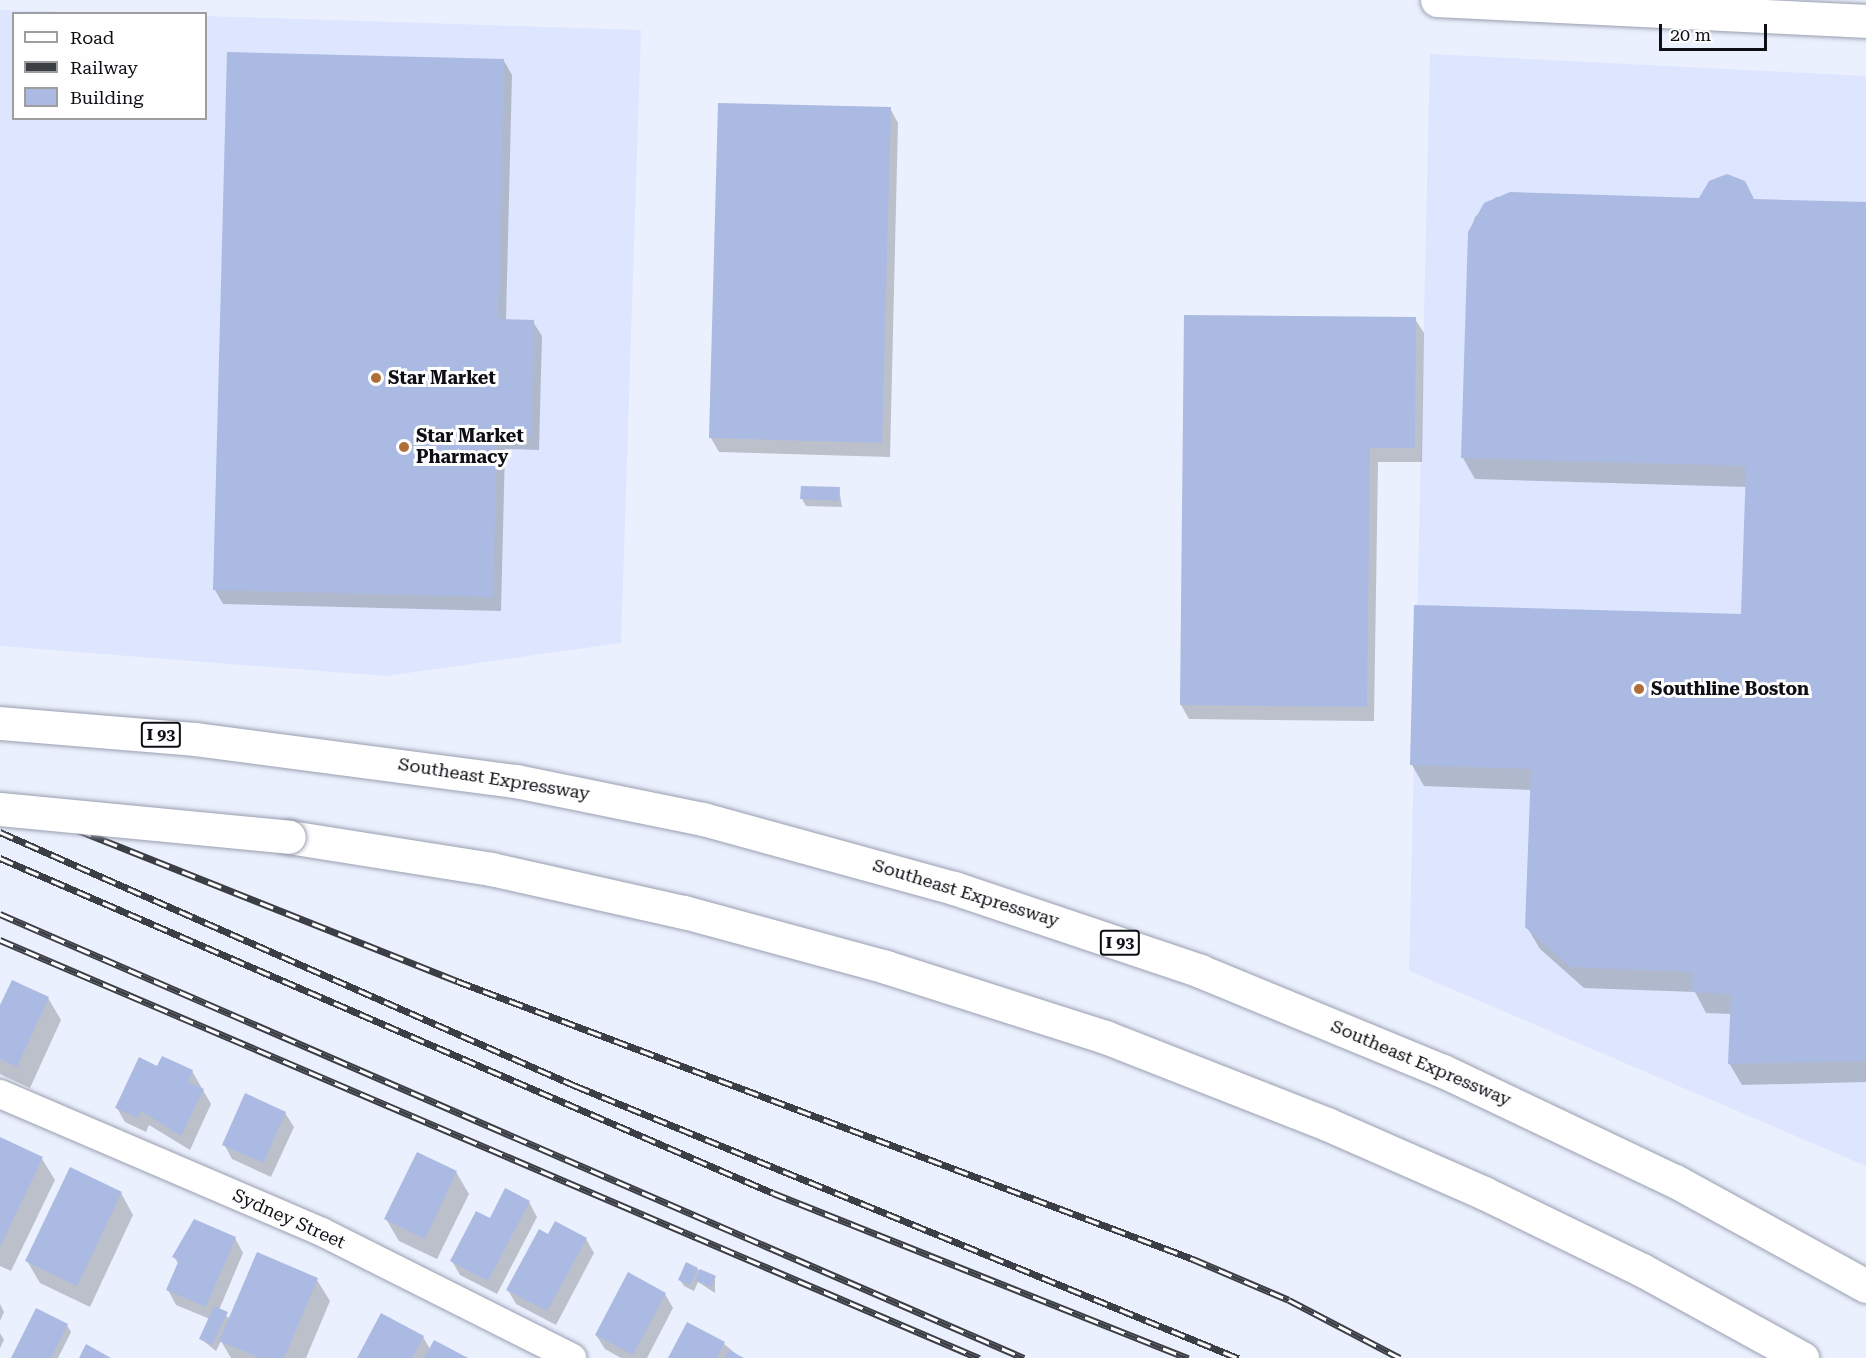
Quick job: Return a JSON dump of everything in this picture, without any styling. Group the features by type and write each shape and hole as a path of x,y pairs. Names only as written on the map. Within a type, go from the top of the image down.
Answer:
{"main road":[{"path":"1437,0 1866,21"},
{"name":"Southeast Expressway","path":"0,723 321,754 516,781 692,817 893,870 1078,928 1262,995 1498,1094 1675,1181 1866,1286"},
{"path":"0,810 290,837 491,869 684,912 886,966 1105,1037 1327,1124 1484,1193 1642,1270 1802,1358"}],"street":[{"name":"Sydney Street","path":"0,1094 322,1232 572,1358"}],"shaded area":[{"path":"0,10 77,12 12,12 12,120 207,120 207,16 641,30 621,643 386,676 0,646"},
{"name":"Southline Boston","path":"1430,54 1866,76 1866,1166 1409,971"}],"building":[{"name":"Star Market","path":"227,52 504,59 498,319 534,320 531,436 497,435 493,597 213,590"},
{"path":"718,103 891,107 882,443 709,438"},
{"name":"Southline Boston","path":"1727,174 1745,181 1754,199 1866,202 1866,1061 1728,1064 1731,994 1692,992 1693,972 1570,967 1525,927 1531,769 1410,765 1414,605 1741,614 1746,466 1461,458 1468,232 1484,203 1510,192 1699,198 1709,181"},
{"path":"1184,315 1416,317 1415,448 1370,448 1367,707 1180,705"},
{"path":"801,486 840,487 839,501 800,499"},
{"path":"12,980 49,997 17,1067 0,1059 0,1005"},
{"path":"162,1056 193,1070 188,1082 204,1089 181,1136 141,1111 138,1118 115,1108 139,1057 157,1066"},
{"path":"245,1093 286,1112 263,1163 222,1145"},
{"path":"0,1137 43,1157 0,1247"},
{"path":"417,1152 457,1171 425,1239 384,1219"},
{"path":"70,1167 122,1192 77,1286 25,1261"},
{"path":"505,1188 530,1201 488,1281 450,1261 476,1211 490,1218"},
{"path":"194,1219 236,1237 206,1307 166,1290 179,1260 172,1257"},
{"path":"555,1221 587,1238 547,1311 506,1290 539,1229 548,1234"},
{"path":"257,1252 318,1278 284,1358 260,1358 219,1341"},
{"path":"686,1262 698,1268 690,1285 678,1280"},
{"path":"700,1269 716,1276 711,1287 695,1280"},
{"path":"628,1272 666,1293 633,1355 595,1335"},
{"path":"214,1306 228,1312 212,1345 199,1339"},
{"path":"36,1308 68,1324 51,1358 11,1358"},
{"path":"381,1313 424,1336 412,1358 357,1358"},
{"path":"687,1322 725,1342 717,1358 668,1358"},
{"path":"434,1340 468,1358 424,1358"},
{"path":"86,1344 111,1358 79,1358"},
{"path":"729,1350 744,1358 725,1358"}],"railway":[{"path":"0,799 457,981 1193,1259 1289,1300 1400,1358"},
{"path":"0,832 576,1086 1238,1358"},
{"path":"0,858 773,1193 1188,1358"},
{"path":"0,914 1024,1358"},
{"path":"0,940 979,1358"}],"place":[{"name":"Star Market","path":"376,378"},
{"name":"Star Market Pharmacy","path":"404,447"},
{"name":"Southline Boston","path":"1639,689"}]}
